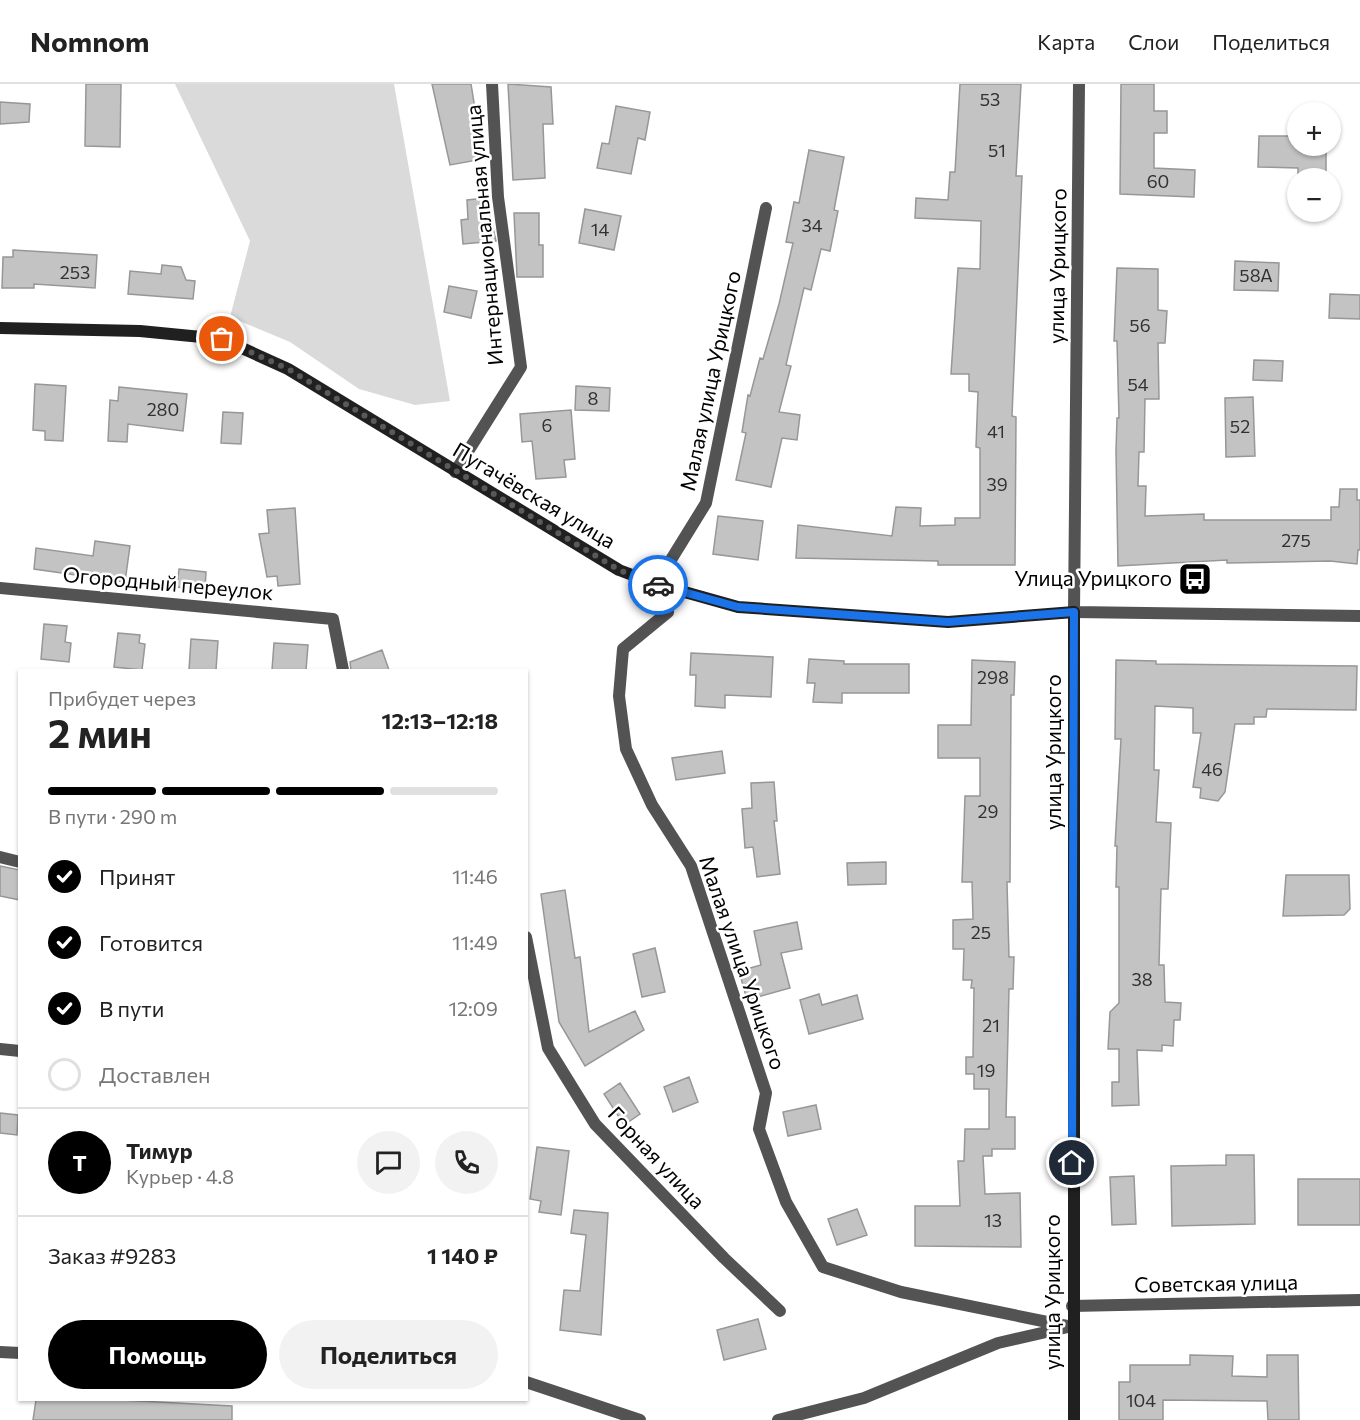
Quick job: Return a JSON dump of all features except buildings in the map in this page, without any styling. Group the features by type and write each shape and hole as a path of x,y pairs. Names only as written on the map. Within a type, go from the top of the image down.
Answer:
{"main road":[{"name":"Пугачёвская улица","path":"0,328 140,331 222,339 288,369 619,570 656,584 738,607 936,621 1074,612"},
{"name":"улица Урицкого","path":"1074,612 1072,1306 1074,1420"}],"street":[{"name":"Интернациональная улица","path":"455,472 521,368 498,197 492,84"},
{"name":"улица Урицкого","path":"1074,612 1079,84"},
{"name":"Малая улица Урицкого","path":"766,208 706,503 656,584 668,612 622,649 618,696 626,749 652,805 691,866 766,1093 759,1130 786,1202 823,1267 901,1292 1072,1327"},
{"name":"Огородный переулок","path":"0,588 333,619 343,669"},
{"name":"Пугачёвская улица","path":"1074,612 1360,616"},
{"path":"0,857 18,862"},
{"name":"Горная улица","path":"528,947 548,1048 595,1124 724,1258 780,1311"},
{"path":"0,1049 18,1051"},
{"name":"Советская улица","path":"1072,1306 1360,1300"},
{"path":"778,1420 864,1398 998,1342 1072,1327"},
{"path":"0,1352 18,1353"},
{"path":"528,1384 640,1420"}],"shaded area":[{"path":"175,84 394,84 450,401 415,405 359,389 290,342 230,317 250,241"}],"way so far":[{"path":"222,339 288,369 619,570 658,585"}],"place":[{"name":"Улица Урицкого","path":"1195,579"}],"route":[{"path":"658,585 738,607 948,622 1074,612 1072,1163"}]}
